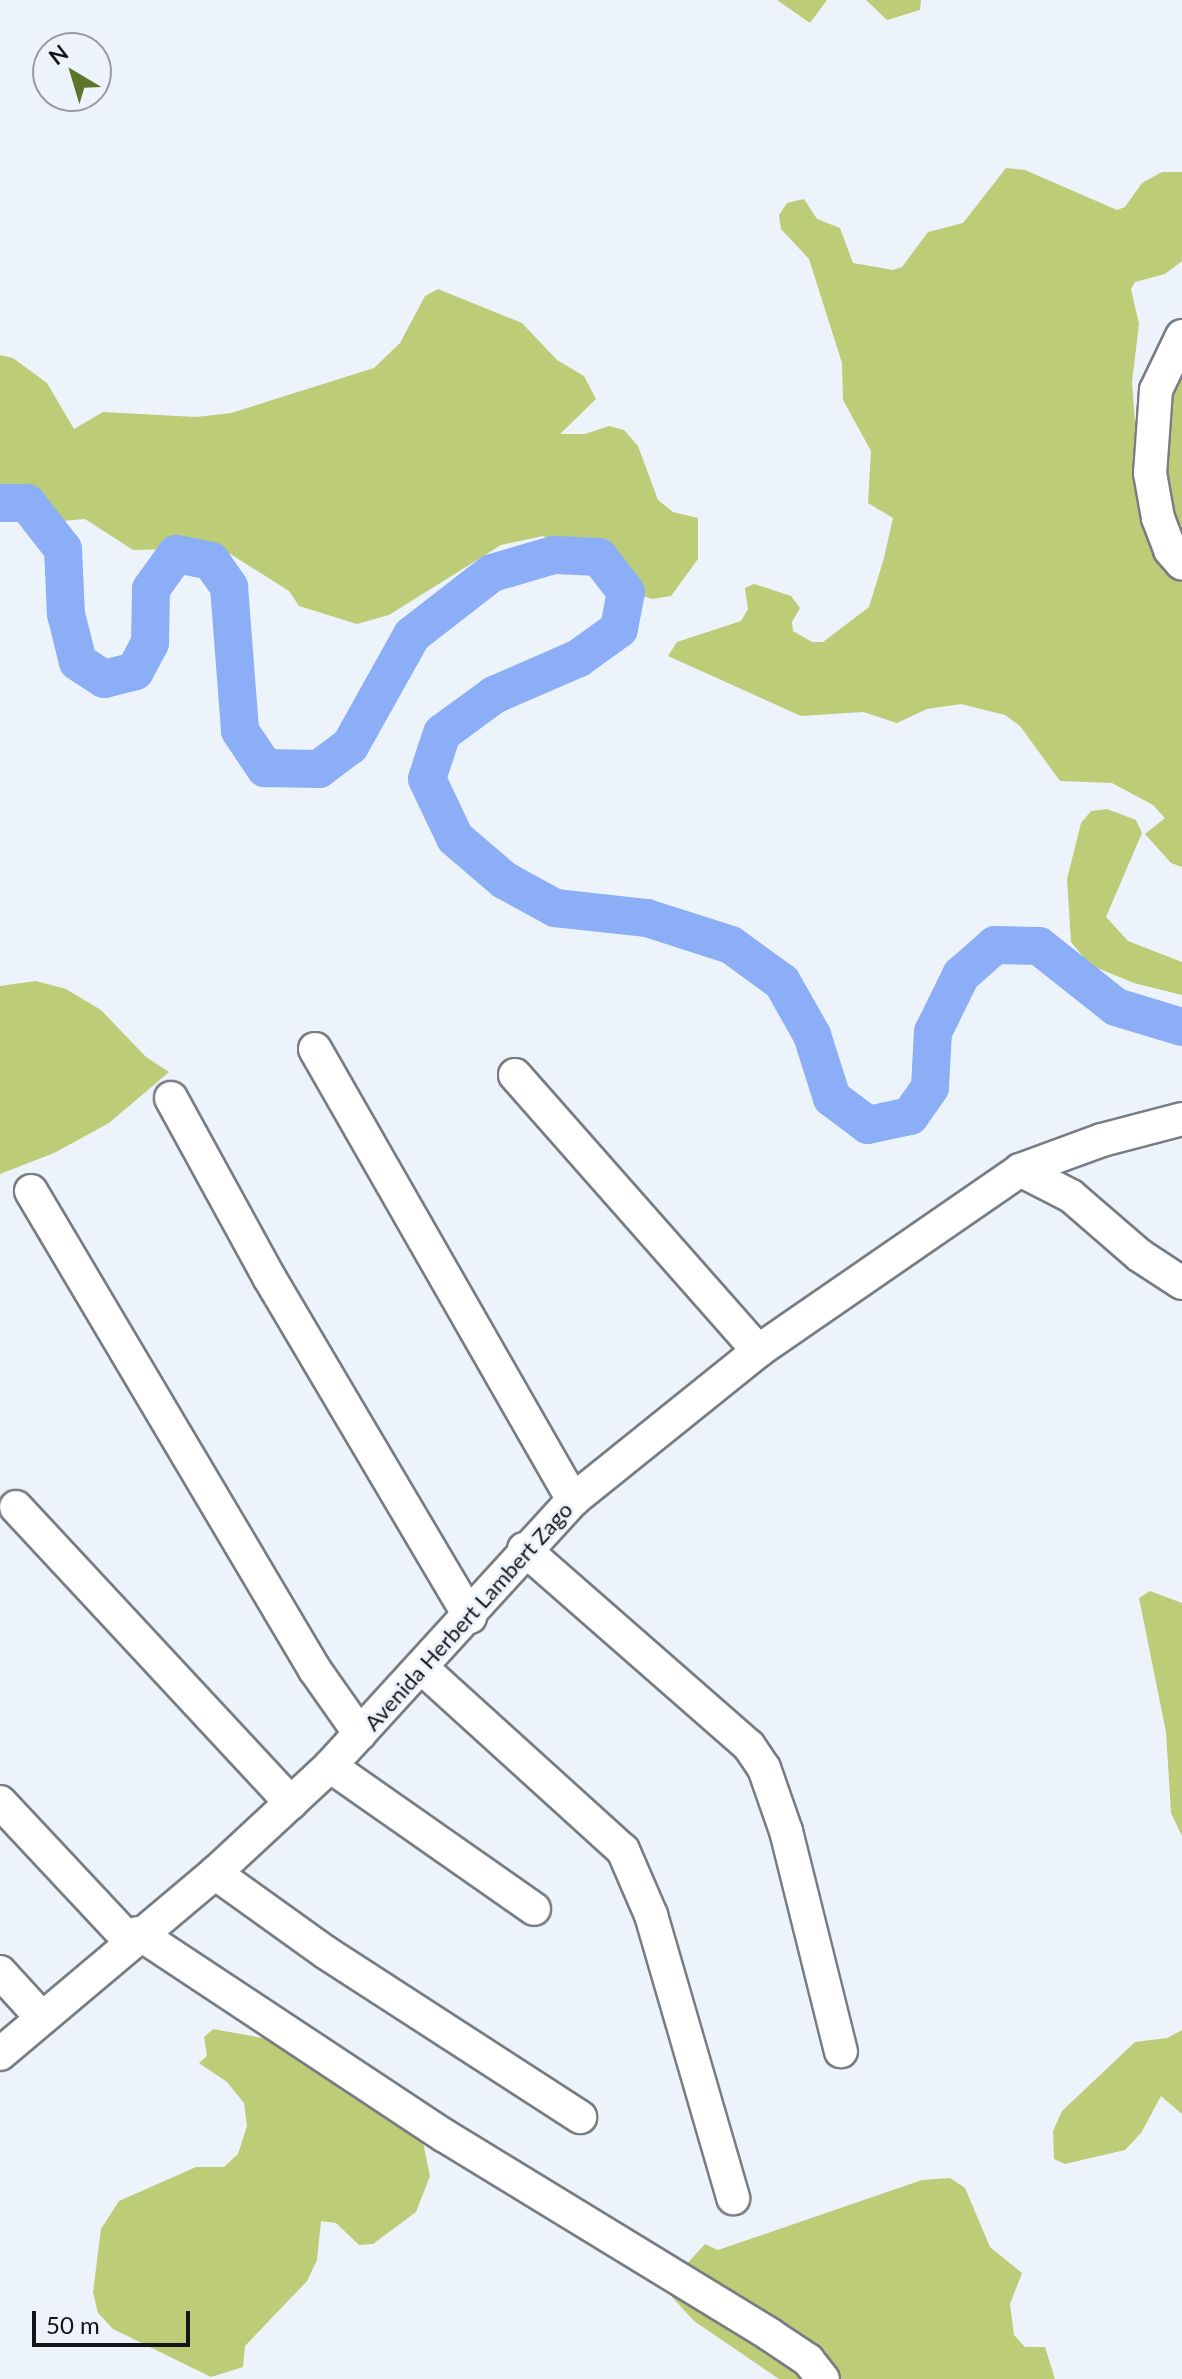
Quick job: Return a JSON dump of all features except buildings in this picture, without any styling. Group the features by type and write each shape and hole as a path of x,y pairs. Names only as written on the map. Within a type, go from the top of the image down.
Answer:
{"street":[{"path":"1182,336 1156,390 1150,473 1158,518 1182,564"},
{"path":"315,1049 573,1500"},
{"path":"515,1075 758,1351"},
{"path":"171,1098 269,1277 470,1617"},
{"name":"Avenida Herbert Lambert Zago","path":"0,2054 134,1937 215,1873 330,1766 470,1617 524,1549 573,1500 758,1351 1020,1170 1102,1140 1182,1119"},
{"path":"1020,1170 1071,1196 1139,1255 1182,1283"},
{"path":"31,1191 315,1670 360,1734"},
{"path":"16,1507 291,1803"},
{"path":"524,1549 749,1746 764,1768 786,1831 841,2051"},
{"path":"422,1668 623,1850 651,1915 733,2198"},
{"path":"330,1766 534,1909"},
{"path":"0,1802 134,1937 445,2136 769,2334 808,2360 823,2379"},
{"path":"215,1873 325,1952 580,2117"},
{"path":"0,1972 42,2018"}],"green space":[{"path":"777,0 827,0 810,23"},
{"path":"866,0 921,0 920,10 887,20"},
{"path":"1006,168 1025,170 1117,210 1125,207 1142,183 1162,172 1182,172 1182,261 1165,274 1135,282 1131,289 1139,324 1132,382 1142,517 1162,561 1182,583 1182,867 1171,863 1145,834 1165,818 1153,805 1112,783 1060,781 1020,726 1005,715 961,704 927,709 897,723 863,712 801,716 668,656 677,642 741,621 748,609 745,588 754,584 791,596 800,608 792,622 793,631 812,642 823,642 869,607 884,558 893,518 868,503 871,451 843,400 842,363 809,259 781,229 779,215 787,203 804,199 817,219 840,228 853,263 893,270 902,267 928,232 963,223"},
{"path":"438,289 522,323 557,360 584,376 596,399 560,434 585,434 609,426 624,430 638,446 658,500 673,512 698,518 698,559 671,596 652,599 635,593 543,536 501,545 389,615 357,624 299,606 289,591 221,548 133,550 85,519 51,522 26,503 0,497 0,355 13,358 47,383 74,429 103,412 196,417 231,413 374,368 400,343 425,296"},
{"path":"1182,351 1182,565 1165,539 1167,378"},
{"path":"1107,809 1136,820 1142,833 1106,917 1128,941 1182,962 1182,995 1134,983 1090,965 1071,942 1067,879 1081,823 1091,811"},
{"path":"36,981 66,989 101,1010 146,1057 169,1072 109,1123 54,1153 0,1174 0,986"},
{"path":"1150,1591 1182,1603 1182,1836 1171,1813 1166,1732 1139,1598"},
{"path":"213,2029 301,2045 419,2123 430,2176 416,2212 373,2244 359,2245 336,2223 321,2221 317,2260 307,2281 245,2346 243,2367 211,2377 113,2329 98,2313 93,2292 101,2229 119,2201 196,2167 224,2167 238,2154 247,2126 244,2103 227,2082 199,2063 207,2056 204,2037"},
{"path":"1182,2030 1182,2114 1161,2096 1141,2133 1125,2150 1065,2164 1054,2159 1053,2131 1062,2111 1135,2042 1167,2038"},
{"path":"950,2178 965,2188 990,2247 1022,2273 1010,2304 1014,2335 1025,2347 1045,2347 1055,2379 779,2379 694,2321 672,2297 674,2278 705,2244 718,2250 922,2180"}],"waterway":[{"path":"0,503 27,503 63,549 66,614 78,662 104,679 135,671 150,643 151,589 176,554 211,561 229,587 240,731 265,768 319,769 350,746 412,635 492,573 554,555 599,557 626,592 619,629 579,658 494,695 442,733 427,779 455,838 504,880 555,908 647,918 731,945 782,982 812,1035 832,1098 868,1125 910,1116 930,1087 933,1032 961,975 995,945 1039,946 1116,1007 1182,1027"}]}
